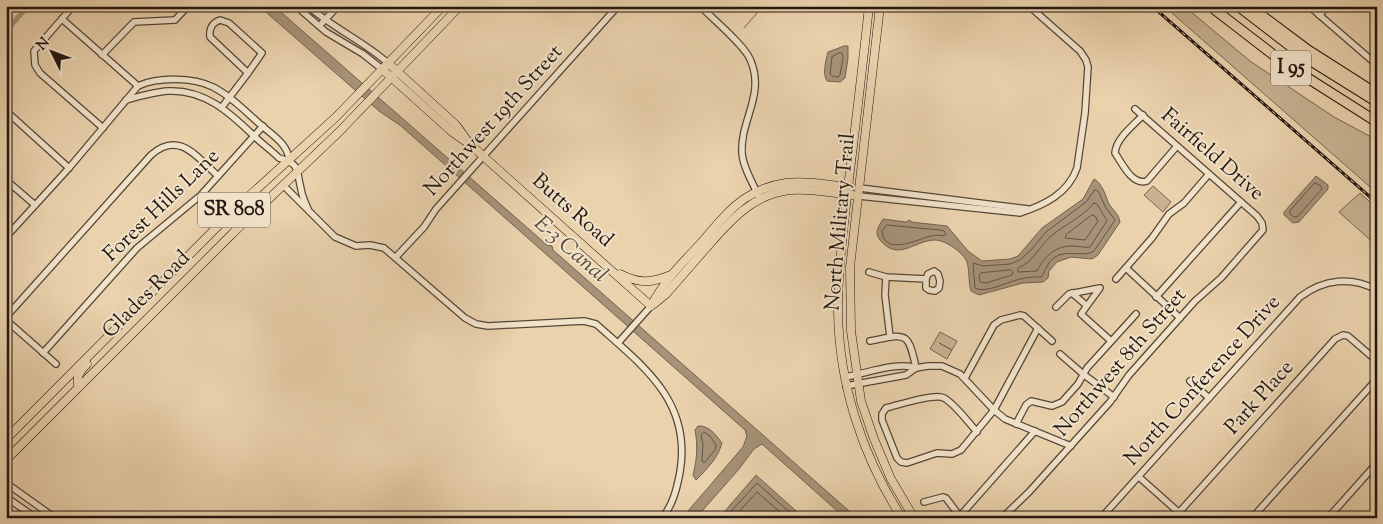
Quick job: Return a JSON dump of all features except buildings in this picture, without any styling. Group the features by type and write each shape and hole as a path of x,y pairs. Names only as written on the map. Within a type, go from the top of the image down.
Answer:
{"highway":[{"name":"I 95","path":"1210,6 1284,63 1377,122"},
{"path":"1219,6 1301,68 1377,115"},
{"path":"1238,6 1303,56 1377,102"},
{"name":"I 95","path":"1249,6 1322,59 1377,94"}],"main road":[{"name":"Glades Road","path":"6,439 237,207 352,101 443,6"},
{"name":"Glades Road","path":"6,460 395,75 460,6"},
{"name":"North Military Trail","path":"869,6 840,264 838,309 841,355 846,382 862,439 885,492 902,518"},
{"name":"North Military Trail","path":"880,6 850,267 851,331 856,380 861,401 891,479 914,518"},
{"path":"867,20 876,39"},
{"path":"866,36 874,60"},
{"name":"Butts Road","path":"385,66 456,126 469,143 651,306"},
{"path":"651,306 660,289 673,274 728,212 744,199 791,190 859,192"},
{"path":"651,306 666,294 736,216 759,195"},
{"path":"614,271 637,281 646,282 659,280 673,274"},
{"path":"79,387 77,382 80,372 104,346 123,321"}],"street":[{"path":"73,6 34,52 34,65 40,73 103,128"},
{"path":"102,55 134,22 175,20 188,6"},
{"name":"Butts Road","path":"296,6 319,26 385,66"},
{"name":"Butts Road","path":"308,6 325,20 368,48 385,66"},
{"path":"319,26 338,6"},
{"name":"Northwest 19th Street","path":"396,257 424,227 436,208 618,6"},
{"path":"700,6 749,56 754,73 755,92 742,152 744,164 759,195"},
{"path":"859,192 1007,213 1020,213 1030,210 1045,204 1059,194 1075,175 1077,168 1089,71 1086,60 1080,51 1029,6"},
{"path":"1309,6 1377,66"},
{"path":"1319,15 1328,6"},
{"path":"62,19 138,86"},
{"path":"222,107 228,97 248,73 262,54 229,23 225,21 216,22 210,28 210,37 248,73"},
{"path":"6,237 70,168 138,86 149,81 179,79 211,86 228,97 263,126 288,152 289,160 298,170 302,193 310,214"},
{"path":"170,80 171,91"},
{"path":"126,100 171,91 190,93 222,107 276,156 289,160"},
{"name":"Fairfield Drive","path":"1135,109 1257,216 1263,228"},
{"path":"6,111 70,168"},
{"path":"1143,115 1119,141 1115,150 1115,153 1135,180 1140,182 1147,180 1177,146"},
{"name":"Forest Hills Lane","path":"44,353 138,248 201,195 263,126"},
{"path":"276,156 276,148 279,141"},
{"path":"56,364 6,318 151,155 158,150 170,145 184,146 218,176"},
{"path":"1116,279 1152,238 1169,214 1184,203 1209,174"},
{"path":"6,180 35,205"},
{"path":"283,185 310,214 340,239 356,246 370,245 384,248 465,318 476,324 488,326 590,321 618,343 654,377 665,393 676,417 680,434 681,463 675,494 666,514 662,518"},
{"path":"1156,297 1241,202"},
{"name":"Northwest 8th Street","path":"1002,518 1029,492 1071,446 1114,397 1129,375 1200,296 1221,278 1261,234 1263,228"},
{"path":"1126,268 1180,318"},
{"path":"869,272 886,277 926,279"},
{"path":"886,277 885,295 890,337"},
{"name":"North Conference Drive","path":"1102,518 1300,297 1314,288 1338,281 1355,282 1377,290"},
{"path":"1056,307 1069,294 1100,288 1081,314 1112,342"},
{"path":"1072,293 1086,305"},
{"path":"618,343 651,306"},
{"path":"1016,424 1028,402 1034,400 1052,406 1059,405 1078,384 1083,374 1136,314"},
{"path":"965,378 998,321 1020,315 1027,318 1052,341"},
{"path":"977,432 949,402 937,396 886,408 882,414 882,420 897,458 901,462 907,463 937,453 952,454 958,452 977,432 994,410 1038,332 1038,328"},
{"name":"Park Place","path":"1174,518 1335,339 1343,335 1348,336 1377,361"},
{"path":"870,341 899,336 908,340 916,368"},
{"path":"1060,354 1114,397"},
{"path":"856,380 897,367 909,365 916,368"},
{"path":"846,382 906,375 916,368 942,366 955,371 965,378 994,410 1005,419 1071,446"},
{"path":"1252,518 1377,379"},
{"path":"1190,381 1209,398"},
{"path":"924,502 943,497 961,517 1035,432"},
{"path":"1328,518 1377,463"},
{"path":"1138,477 1185,518"},
{"path":"6,483 55,518"},
{"path":"6,497 36,518"}],"shaded area":[{"path":"1164,6 1184,6 1250,61 1334,117 1377,140 1377,193"},
{"path":"1153,186 1171,202 1163,212 1144,195"},
{"path":"1360,193 1377,208 1377,246 1339,212"},
{"path":"940,332 957,341 947,359 930,349"}],"water":[{"path":"259,6 274,6 547,245 552,246 553,250 857,518 845,518 762,444 754,449 696,518 682,518 743,447 747,436 745,430 401,126 379,111"},
{"path":"848,46 845,78 840,82 827,81 825,63 828,52"},
{"path":"1316,176 1328,185 1328,189 1299,222 1293,223 1284,215 1284,212"},
{"path":"1094,179 1102,187 1109,204 1117,214 1120,222 1098,255 1092,259 1071,257 1057,262 1049,271 1048,278 1043,282 1023,283 979,295 971,291 966,260 961,253 947,244 934,240 900,250 887,246 877,235 878,227 883,219 906,222 910,220 911,222 947,226 968,251 982,261 1010,259 1018,256 1042,228 1083,199"},
{"path":"698,426 709,429 722,443 715,458 696,480 693,475 697,452 695,430"},
{"path":"756,475 804,518 719,518"}],"waterway":[{"path":"6,31 28,6"},
{"path":"744,28 763,6"}],"railway":[{"path":"1152,6 1377,203"}],"water label":[{"name":"E-3 Canal","path":"570,250"}]}
